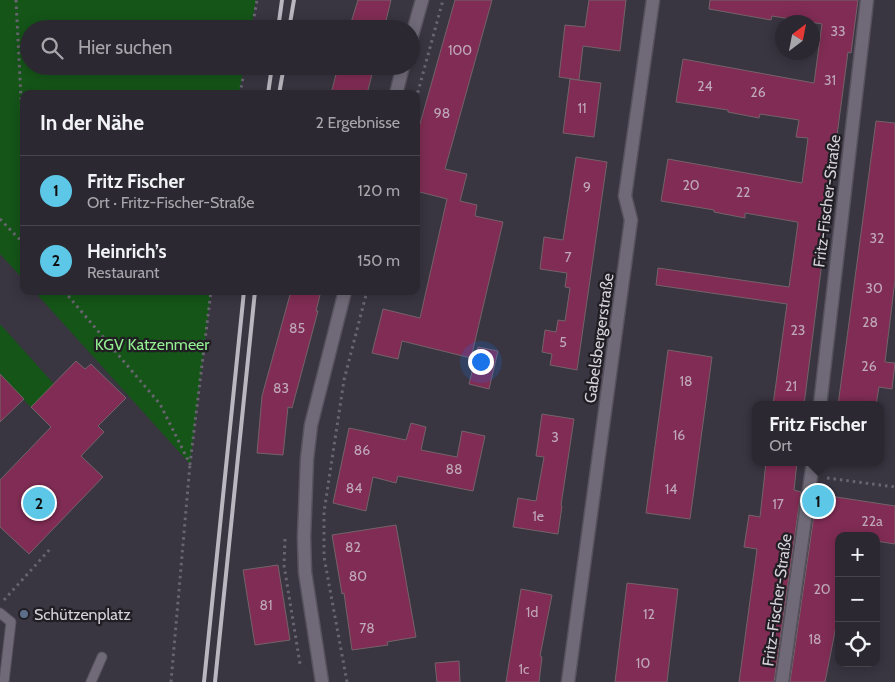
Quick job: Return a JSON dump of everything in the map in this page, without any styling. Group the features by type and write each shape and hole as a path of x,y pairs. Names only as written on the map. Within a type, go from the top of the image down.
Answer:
{"street":[{"path":"416,20 422,0"},
{"name":"Gabelsbergerstraße","path":"568,682 631,220 625,196 653,0"},
{"name":"Fritz-Fischer-Straße","path":"820,401 867,0"},
{"path":"397,90 401,75"},
{"path":"322,682 305,572 304,537 307,459 311,425 344,295"},
{"name":"Fritz-Fischer-Straße","path":"782,682 812,466"}],"lane":[{"path":"0,612 11,622 4,682"},
{"path":"91,682 102,656"}],"path":[{"path":"16,0 21,90"},
{"path":"254,20 258,0"},
{"path":"419,90 443,0"},
{"path":"241,90 243,75"},
{"path":"0,219 20,240"},
{"path":"67,295 160,404 190,464"},
{"path":"171,682 190,464 211,295"},
{"path":"347,682 324,556 324,512 344,380 366,295"},
{"path":"811,476 895,488"},
{"path":"0,604 52,548"}],"green space":[{"path":"0,0 256,0 253,20 20,20 20,75 242,75 240,90 20,90 20,276 0,254"},
{"name":"KGV Katzenmeer","path":"38,295 211,295 190,464"},
{"path":"0,324 62,393 39,416 2,376 0,377"}],"building":[{"path":"358,0 391,0 386,20 352,20"},
{"path":"455,0 492,0 445,169 467,174 460,201 477,205 475,216 503,222 471,358 402,341 398,359 372,353 383,309 420,318 447,199 420,192 420,124"},
{"path":"589,0 626,0 620,51 583,46 579,80 559,77 565,25 585,27"},
{"path":"710,0 858,0 851,53 848,52 805,401 774,401 787,304 656,285 658,268 789,287 797,222 745,213 745,218 714,212 714,210 661,201 668,159 802,183 808,138 796,137 799,120 760,114 759,118 728,112 728,110 676,102 683,59 814,83 817,60 820,60 822,24 820,24 820,15 775,15 772,16 771,20 709,9"},
{"path":"336,75 372,75 368,90 332,90"},
{"path":"570,79 601,83 594,137 563,133"},
{"path":"876,121 895,123 895,280 885,362 895,363 892,389 879,387 877,401 839,401"},
{"path":"576,157 607,162 577,370 550,365 552,354 542,352 545,330 556,332 558,320 565,321 570,288 565,287 567,273 540,269 544,237 563,240"},
{"path":"290,295 320,295 316,311 318,311 292,408 288,407 283,455 257,453 262,396"},
{"path":"478,347 498,351 489,389 469,384"},
{"path":"668,350 712,357 690,519 646,513"},
{"path":"76,361 85,369 91,364 126,398 98,426 104,432 81,456 103,477 29,554 0,527 0,480 51,427 31,407"},
{"path":"0,374 24,399 0,422"},
{"path":"542,414 574,419 558,534 513,527 518,498 536,501 544,457 536,456"},
{"path":"411,423 426,427 421,450 457,457 462,431 485,436 473,491 398,476 396,483 373,477 366,511 333,503 349,428 406,440"},
{"path":"766,466 797,466 794,490 801,492 774,682 739,682 757,549 744,547 749,515 760,517"},
{"path":"817,494 895,506 895,544 880,542 880,532 835,532 835,631 825,682 790,682"},
{"path":"396,525 416,637 387,642 388,645 352,650 344,593 342,594 332,535"},
{"path":"278,565 290,640 255,645 243,570"},
{"path":"627,583 678,589 667,682 615,682"},
{"path":"521,589 552,595 540,656 542,657 539,682 506,682"},
{"path":"459,661 460,682 437,682 435,663"}],"railway":[{"path":"279,20 282,0"},
{"path":"291,20 294,0"},
{"path":"269,90 271,75"},
{"path":"280,90 282,75"},
{"path":"204,682 244,295"},
{"path":"215,682 255,295"}],"place":[{"name":"Fritz Fischer","path":"818,501"},
{"name":"Heinrich’s","path":"39,503"},
{"name":"Schützenplatz","path":"24,614"}]}
